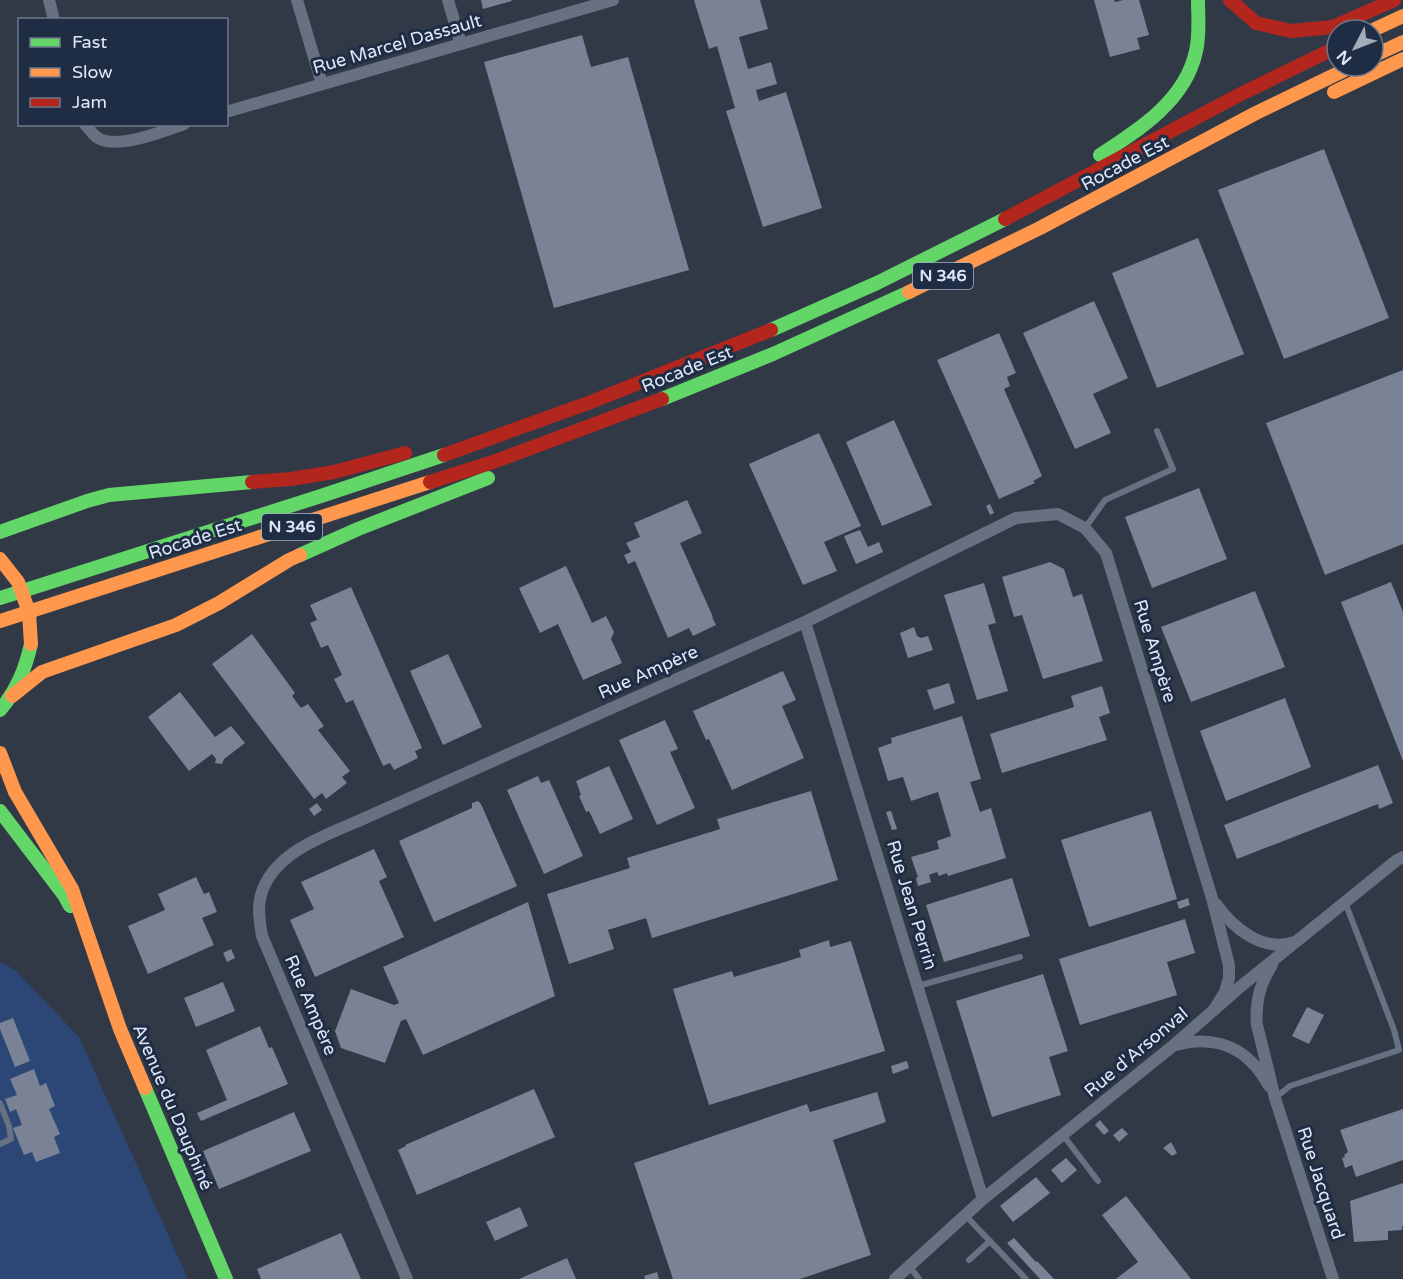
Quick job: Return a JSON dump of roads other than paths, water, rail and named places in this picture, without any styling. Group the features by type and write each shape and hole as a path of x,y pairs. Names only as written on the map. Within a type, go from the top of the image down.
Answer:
{"main road":[{"path":"1063,189 1085,164 1116,145 1168,103 1186,80 1194,60 1197,40 1198,0"},
{"path":"1230,0 1256,23 1291,31 1333,27 1394,0"},
{"path":"1385,24 1403,16"},
{"name":"Rocade Est","path":"0,598 420,463 633,386 826,306 926,259 1325,53"},
{"path":"1324,97 1401,60"},
{"name":"Rocade Est","path":"0,621 493,462 681,392 890,302 1040,228 1256,113 1328,78"},
{"path":"1110,191 1134,191 1217,149"},
{"path":"442,441 495,425 516,430"},
{"path":"0,710 12,696 42,672 176,625 219,603 289,560 358,529 562,450 582,430"},
{"path":"0,532 109,495 334,472 422,448"},
{"path":"0,559 18,582 29,612 31,644 25,671 12,696"},
{"name":"Avenue du Dauphiné","path":"0,753 15,792 72,889 120,1029 226,1279"},
{"name":"Avenue du Dauphiné","path":"0,811 64,896 92,946"}],"street":[{"path":"49,0 54,18"},
{"path":"297,0 322,84"},
{"path":"448,0 461,44"},
{"name":"Rue Marcel Dassault","path":"228,111 613,0"},
{"path":"87,126 98,138 110,142 126,142 178,126"},
{"name":"Rue Ampère","path":"407,1279 262,936 260,896 269,876 290,854 303,847 805,622 1016,518 1058,514 1085,528 1106,553 1212,898 1229,965 1230,972 1225,992 1214,1010"},
{"name":"Rue Jean Perrin","path":"805,622 983,1199"},
{"name":"Rue d'Arsonval","path":"895,1279 983,1199 1403,857"},
{"name":"Rue Ampère","path":"1212,898 1231,921 1256,940 1280,945 1297,941"},
{"name":"Rue Jacquard","path":"1279,956 1263,980 1258,998 1257,1025 1275,1098 1333,1279"},
{"name":"Rue Jacquard","path":"1174,1045 1186,1042 1206,1042 1238,1051 1254,1064 1275,1098"}],"lane":[{"path":"1085,528 1105,500 1173,469 1157,431"},
{"path":"1275,1098 1290,1086 1399,1050 1394,1030 1345,902"},
{"path":"918,987 1020,957"},
{"path":"0,1103 9,1126 11,1139 0,1144"},
{"path":"1063,1135 1098,1181"},
{"path":"965,1215 1026,1279"},
{"path":"969,1260 990,1241"},
{"path":"909,1266 919,1279"}]}
